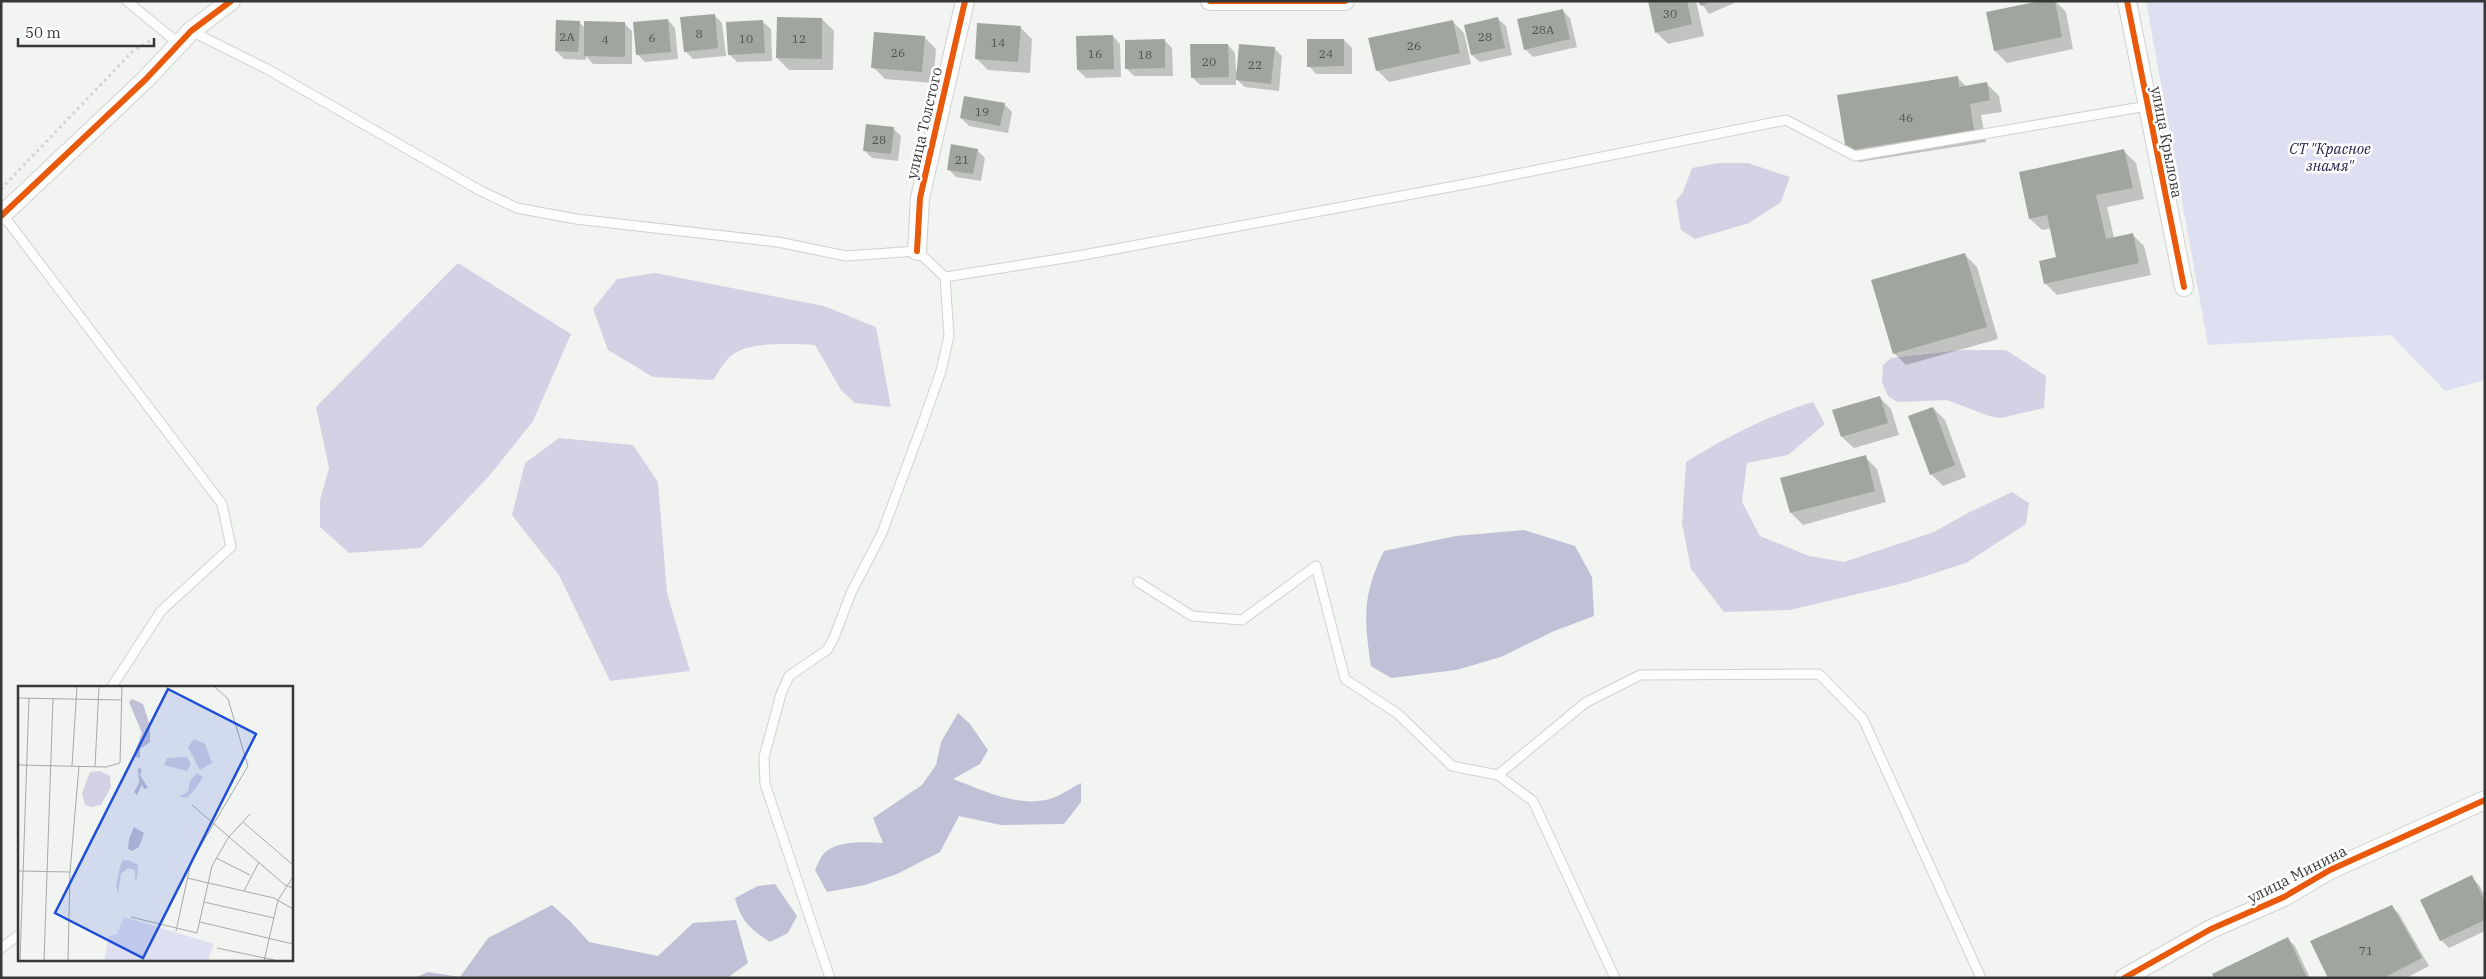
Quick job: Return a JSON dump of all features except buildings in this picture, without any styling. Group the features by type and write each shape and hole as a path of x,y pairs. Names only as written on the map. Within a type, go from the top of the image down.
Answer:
{"street":[{"path":"2,216 146,79 191,31 231,1"},
{"name":"улица Толстого","path":"917,251 920,198 966,1"},
{"path":"1210,1 1344,1"},
{"name":"улица Крылова","path":"2127,1 2146,106 2184,287"},
{"name":"улица Минина","path":"2124,978 2211,929 2284,897 2330,870 2485,800"}],"lane":[{"path":"127,1 178,44"},
{"path":"191,31 267,68 481,191 517,208 576,219 778,242 846,256 917,251 945,277 949,336 941,371 882,533 851,593 833,640 827,650 790,676 781,694 764,757 765,784 830,978"},
{"path":"945,277 1087,254 1473,183 1786,120 1854,156 2146,106"},
{"path":"2,216 222,504 231,547 161,611 112,686"},
{"path":"1138,582 1192,616 1242,620 1316,566 1345,679 1398,714 1452,766 1498,775 1533,801 1615,978"},
{"path":"1498,775 1584,703 1640,675 1819,674 1863,719 1981,978"},
{"path":"1,948 18,936"}],"path":[{"path":"1,188 132,52 164,32"}],"green space":[{"name":"СТ \"Красное знамя\"","path":"2146,1 2485,1 2485,380 2445,391 2391,335 2208,345"}],"shaded area":[{"path":"1718,163 1748,163 1790,177 1781,202 1749,223 1695,239 1681,230 1676,201 1683,192 1692,168"},
{"path":"458,263 571,334 533,421 490,475 421,548 349,553 320,527 320,500 329,468 316,407"},
{"path":"655,273 824,306 876,327 891,407 855,403 841,390 815,345 772,344 749,347 726,360 713,380 653,377 608,350 593,309 617,279"},
{"path":"1963,350 2006,350 2046,376 2044,408 2001,418 1989,416 1947,400 1897,402 1888,396 1882,382 1883,365 1891,358"},
{"path":"1813,402 1825,424 1788,455 1747,463 1742,502 1760,536 1809,556 1844,562 1934,532 2012,492 2029,503 2026,524 1966,563 1904,583 1790,610 1724,612 1691,569 1682,523 1686,462 1748,428"},
{"path":"559,438 633,445 658,482 667,593 690,671 610,681 559,575 512,515 525,463"},
{"path":"1524,530 1575,546 1592,577 1594,616 1554,631 1501,657 1456,670 1391,678 1371,666 1366,621 1368,594 1384,551 1456,536"},
{"path":"958,713 970,724 988,750 980,764 953,779 988,793 1013,800 1025,801 1050,799 1081,783 1081,802 1064,824 1001,825 959,816 940,852 897,874 865,885 827,892 815,870 822,856 834,847 850,843 883,843 873,818 922,785 936,765 941,742"},
{"path":"775,884 797,916 788,933 770,942 757,933 743,919 735,898 758,886"},
{"path":"552,905 589,942 658,956 693,923 736,920 748,963 727,978 415,978 428,972 460,977 488,938"}],"cycle path":[{"path":"1,216 146,79 191,31 231,1"},
{"path":"917,251 920,198 965,1"},
{"path":"1210,1 1345,1"},
{"path":"2127,1 2184,287"},
{"path":"2124,978 2211,929 2284,897 2330,870 2485,800"}]}
